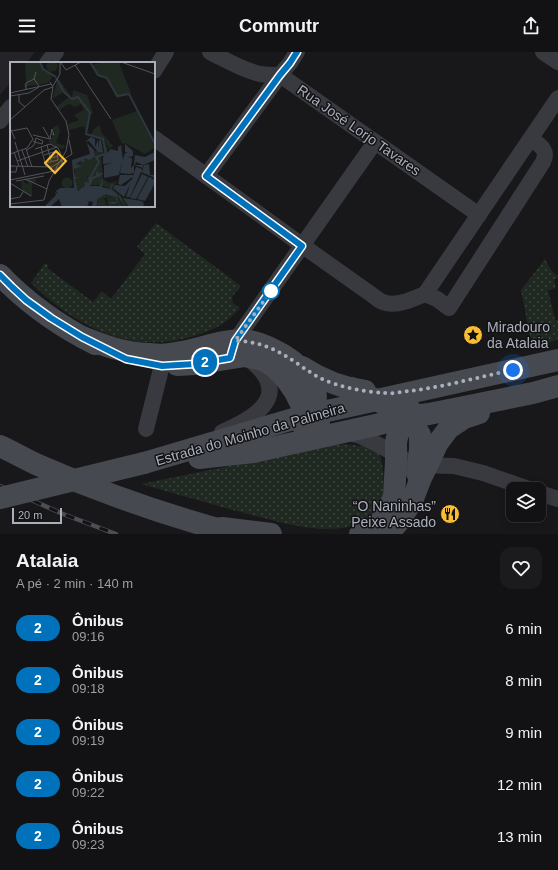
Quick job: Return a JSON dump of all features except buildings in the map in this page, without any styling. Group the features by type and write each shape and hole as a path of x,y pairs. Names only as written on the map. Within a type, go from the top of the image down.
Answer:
{"street":[{"path":"48,62 57,52"},
{"path":"57,52 57,62"},
{"path":"155,69 166,52"},
{"path":"210,52 253,72 280,75"},
{"path":"206,176 297,52"},
{"path":"543,52 558,62"},
{"name":"Rua José Lorjo Tavares","path":"280,75 479,215"},
{"path":"155,139 302,246 375,297 386,303 396,304 425,294 558,98"},
{"path":"0,121 10,108"},
{"path":"425,294 437,299 449,308 545,158 543,148 531,139"},
{"path":"237,352 302,246 375,142"},
{"path":"0,275 39,309 82,337 126,359 162,366 195,364 237,352 248,341 260,344 283,354 320,378 341,386 385,394 422,390"},
{"path":"82,337 124,351 156,354 176,354 215,344 259,359 273,366 286,379 303,408 320,425 358,435 408,461 426,461 454,466 483,473 509,482"},
{"path":"165,457 230,429 252,417 263,407 269,395 268,382 261,371 251,361 237,352"},
{"path":"199,458 278,439 296,429 309,415 315,407 316,393 312,384 301,369 283,354"},
{"name":"Estrada do Moinho da Palmeira","path":"144,463 300,417 558,360"},
{"path":"146,430 162,366"},
{"path":"360,534 376,527 388,513 394,496 396,442 399,428 408,409 414,403 432,396 544,372 558,367"},
{"path":"388,534 400,520 412,501 426,461 449,428 464,418 558,387"},
{"name":"Estrada do Moinho da Palmeira","path":"144,463 253,452 380,424 405,417 429,414 558,387"},
{"path":"351,388 397,410 413,424 420,435 420,450 426,461"},
{"path":"0,446 37,465 116,496 205,526 236,534"},
{"path":"0,498 144,463"},
{"path":"546,495 558,499"},
{"path":"205,526 272,534"}],"shaded area":[{"path":"0,52 35,52 27,62 10,62 10,83 0,95"},
{"path":"156,223 241,286 232,297 233,303 240,308 235,314 214,329 194,336 171,341 148,342 126,339 105,333 85,324 66,312 31,283 45,263 48,265 47,268 93,302 102,291 111,299 145,254 137,247"},
{"path":"545,259 550,269 558,276 558,278 554,279 556,288 548,290 555,320 558,320 558,340 532,346 521,290"},
{"path":"345,444 366,447 377,452 382,461 384,483 381,501 373,515 367,520 347,527 325,529 292,525 141,484 332,445"}],"railway":[{"path":"0,486 63,514 116,534"}],"bus line":[{"name":"2","path":"0,275 26,300 51,318 82,337 126,359 162,366 195,364 230,358 235,341 302,246 206,176 297,52"}],"place":[{"name":"Miradouro da Atalaia","path":"473,335"},
{"name":"“O Naninhas” Peixe Assado","path":"450,514"}],"route":[{"path":"271,291 235,341 248,341 260,344 283,354 320,378 341,386 385,394 422,390 513,370"}]}
